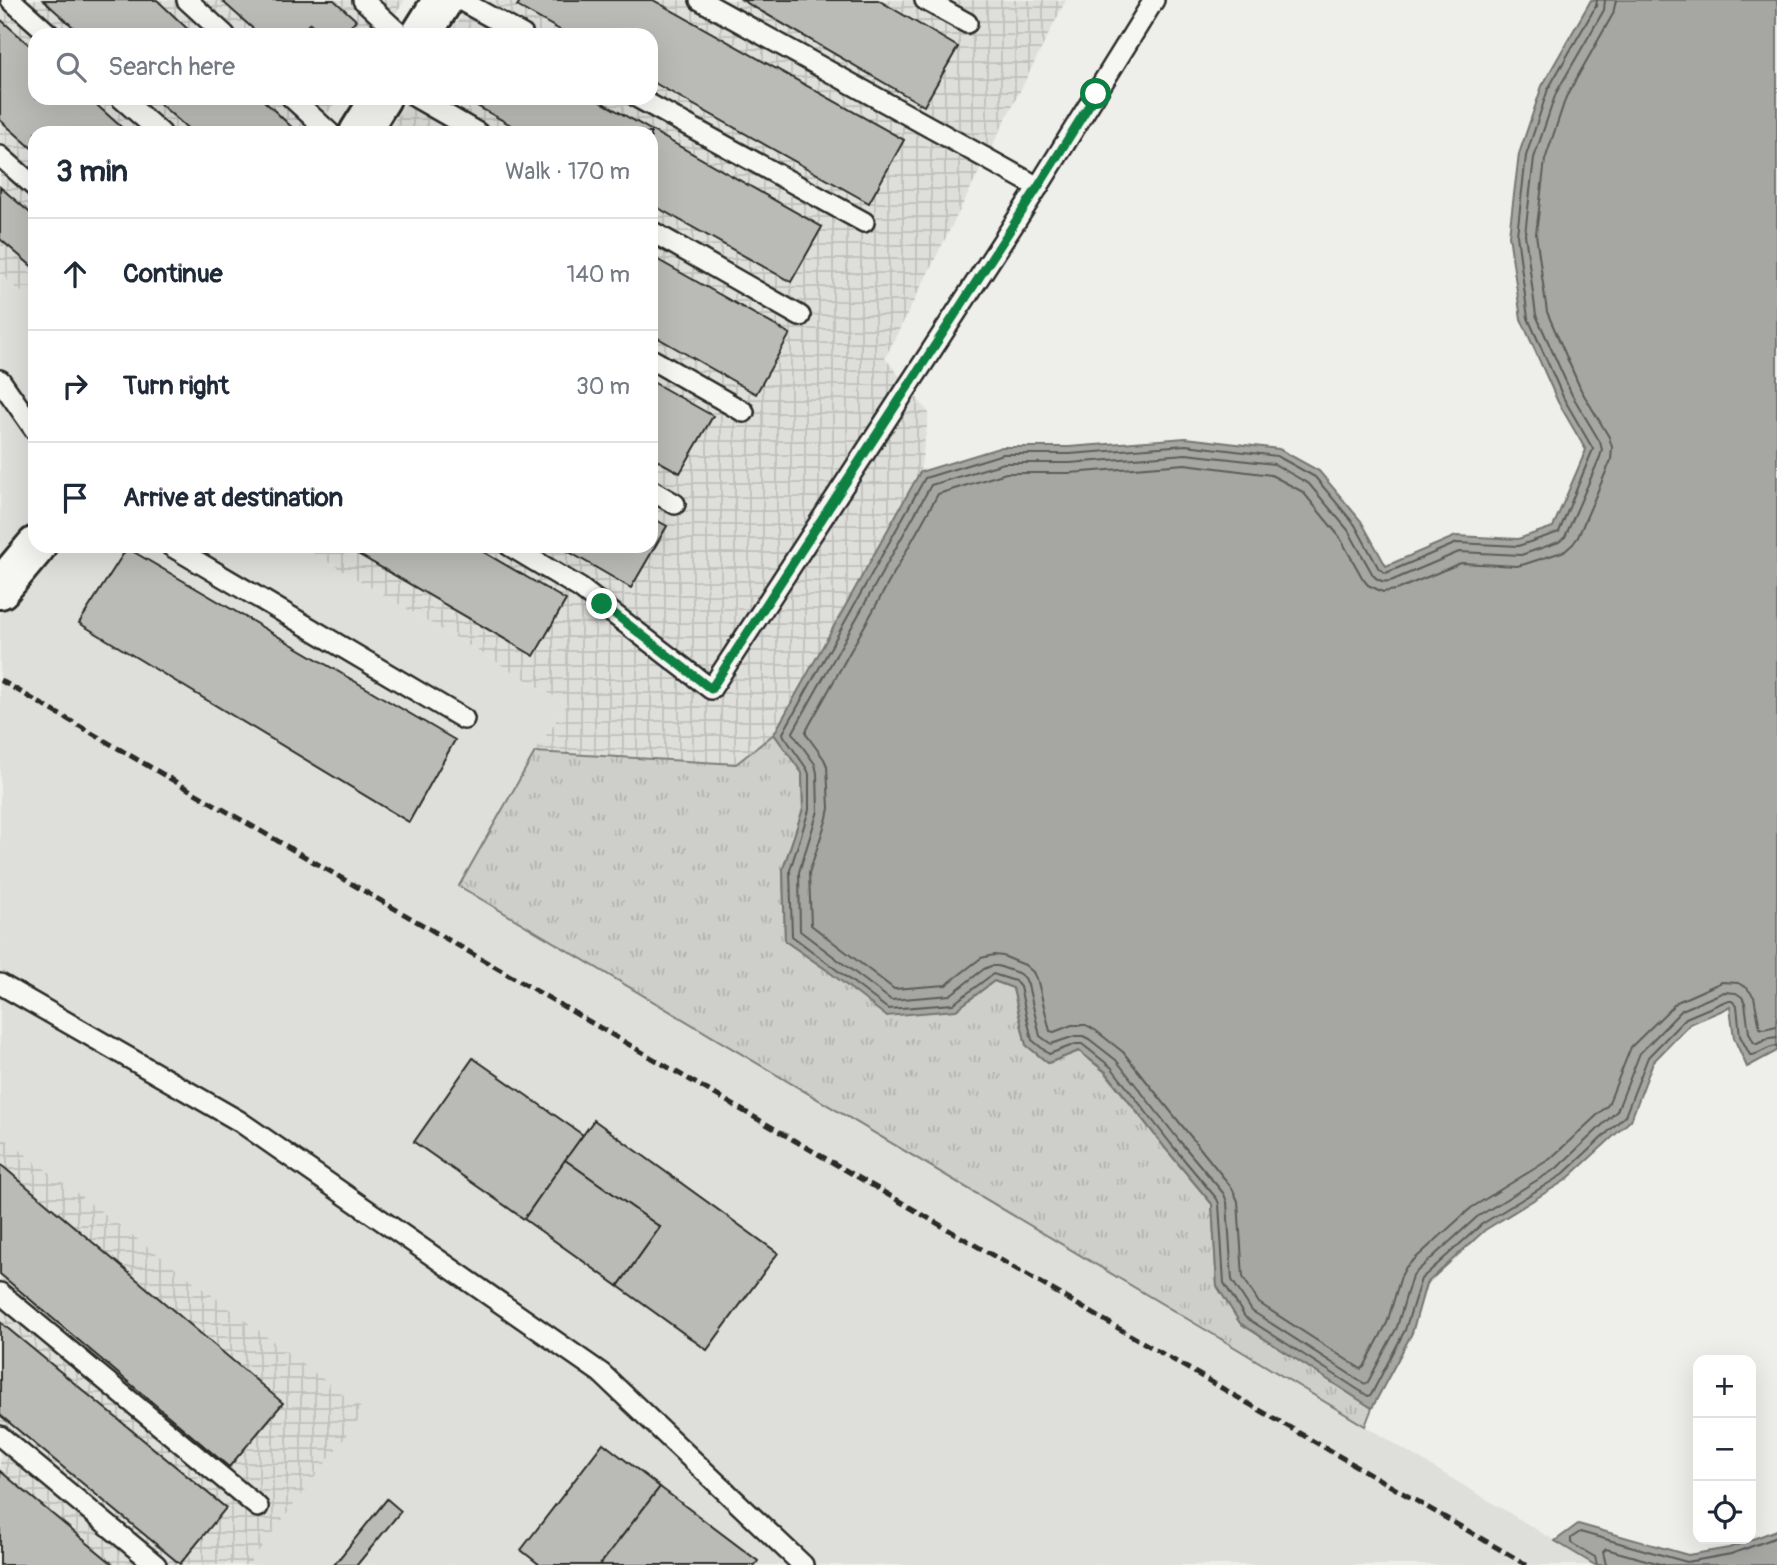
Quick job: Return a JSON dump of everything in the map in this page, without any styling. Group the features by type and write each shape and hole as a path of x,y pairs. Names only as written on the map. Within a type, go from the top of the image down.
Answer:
{"street":[{"path":"425,28 443,0"},
{"path":"363,126 377,105"},
{"path":"0,589 30,553"}],"lane":[{"path":"10,0 42,28"},
{"path":"187,0 217,28"},
{"path":"363,0 393,28"},
{"path":"460,0 510,28"},
{"path":"700,0 1038,187"},
{"path":"925,0 967,23"},
{"path":"522,553 580,587 711,689 1038,187 1154,0"},
{"path":"129,105 153,126"},
{"path":"300,105 322,126"},
{"path":"429,105 466,126"},
{"path":"651,105 864,222"},
{"path":"0,156 28,181"},
{"path":"658,236 800,316"},
{"path":"658,363 744,412"},
{"path":"0,380 28,420"},
{"path":"658,494 675,504"},
{"path":"183,553 464,719"},
{"path":"0,984 239,1121 601,1373 803,1565"},
{"path":"0,1293 258,1507"},
{"path":"0,1436 156,1565"}],"shaded area":[{"path":"0,0 405,0 386,28 28,28 28,105 333,105 319,126 28,126 28,297 0,276"},
{"path":"471,0 1066,0 885,358 929,413 920,472 774,734 737,764 535,752 567,704 313,553 658,553 658,126 391,126 405,105 658,105 658,28 453,28"},
{"path":"0,276 28,297 28,553 313,553 567,704 535,752 460,887 935,1166 1595,1565 0,1565"},
{"path":"0,1135 365,1411 248,1565 0,1565"}],"green space":[{"path":"774,734 802,773 803,809 783,869 785,941 824,968 956,1010 994,981 1013,988 1026,1045 1048,1063 1079,1051 1105,1072 1212,1204 1217,1286 1240,1323 1372,1408 1365,1426 459,886 535,752 736,764"}],"water":[{"path":"1591,0 1777,0 1777,1051 1747,1067 1734,1038 1730,1007 1690,1024 1653,1062 1631,1120 1566,1180 1485,1230 1426,1284 1412,1333 1372,1408 1240,1323 1217,1286 1212,1204 1106,1072 1079,1051 1048,1063 1026,1045 1013,988 994,981 956,1010 886,1016 785,941 783,869 803,809 802,773 774,734 920,472 1002,447 1069,447 1186,438 1279,449 1319,471 1361,521 1386,566 1456,536 1518,539 1553,527 1586,450 1558,402 1521,319 1509,235 1519,154 1542,86"},
{"path":"1578,1524 1688,1555 1740,1544 1756,1544 1756,1538 1777,1530 1777,1565 1595,1565 1555,1541"}],"building":[{"path":"43,0 157,0 187,28 74,28"},
{"path":"221,0 334,0 356,20 349,28 315,28 310,23 305,28 252,28"},
{"path":"521,0 653,0 904,140 869,203 658,85 658,28 556,28 517,6"},
{"path":"742,0 878,0 958,47 924,106"},
{"path":"0,19 28,44 28,105 97,105 120,126 28,126 28,145 0,120"},
{"path":"161,105 268,105 291,126 185,126"},
{"path":"475,105 606,105 643,126 513,126"},
{"path":"658,134 822,227 791,282 658,208"},
{"path":"0,187 28,211 28,263 0,239"},
{"path":"658,260 790,334 756,394 658,338"},
{"path":"658,385 713,416 680,473 658,461"},
{"path":"658,521 667,526 658,542"},
{"path":"124,553 136,553 455,740 409,822 79,623"},
{"path":"356,553 485,553 566,600 534,656"},
{"path":"571,553 651,553 631,588"},
{"path":"473,1058 583,1135 524,1219 414,1142"},
{"path":"594,1120 778,1253 707,1350 618,1286 660,1227 565,1160"},
{"path":"565,1160 660,1227 618,1286 524,1219"},
{"path":"0,1164 283,1403 229,1467 0,1274"},
{"path":"0,1322 226,1508 180,1564 0,1415"},
{"path":"603,1443 660,1487 600,1565 540,1565 521,1550"},
{"path":"0,1471 114,1565 0,1565"},
{"path":"660,1487 758,1561 755,1565 600,1565"},
{"path":"387,1499 401,1511 357,1565 334,1565"}],"railway":[{"path":"0,680 1527,1565"}],"route":[{"path":"602,604 711,689 1096,94"}]}
